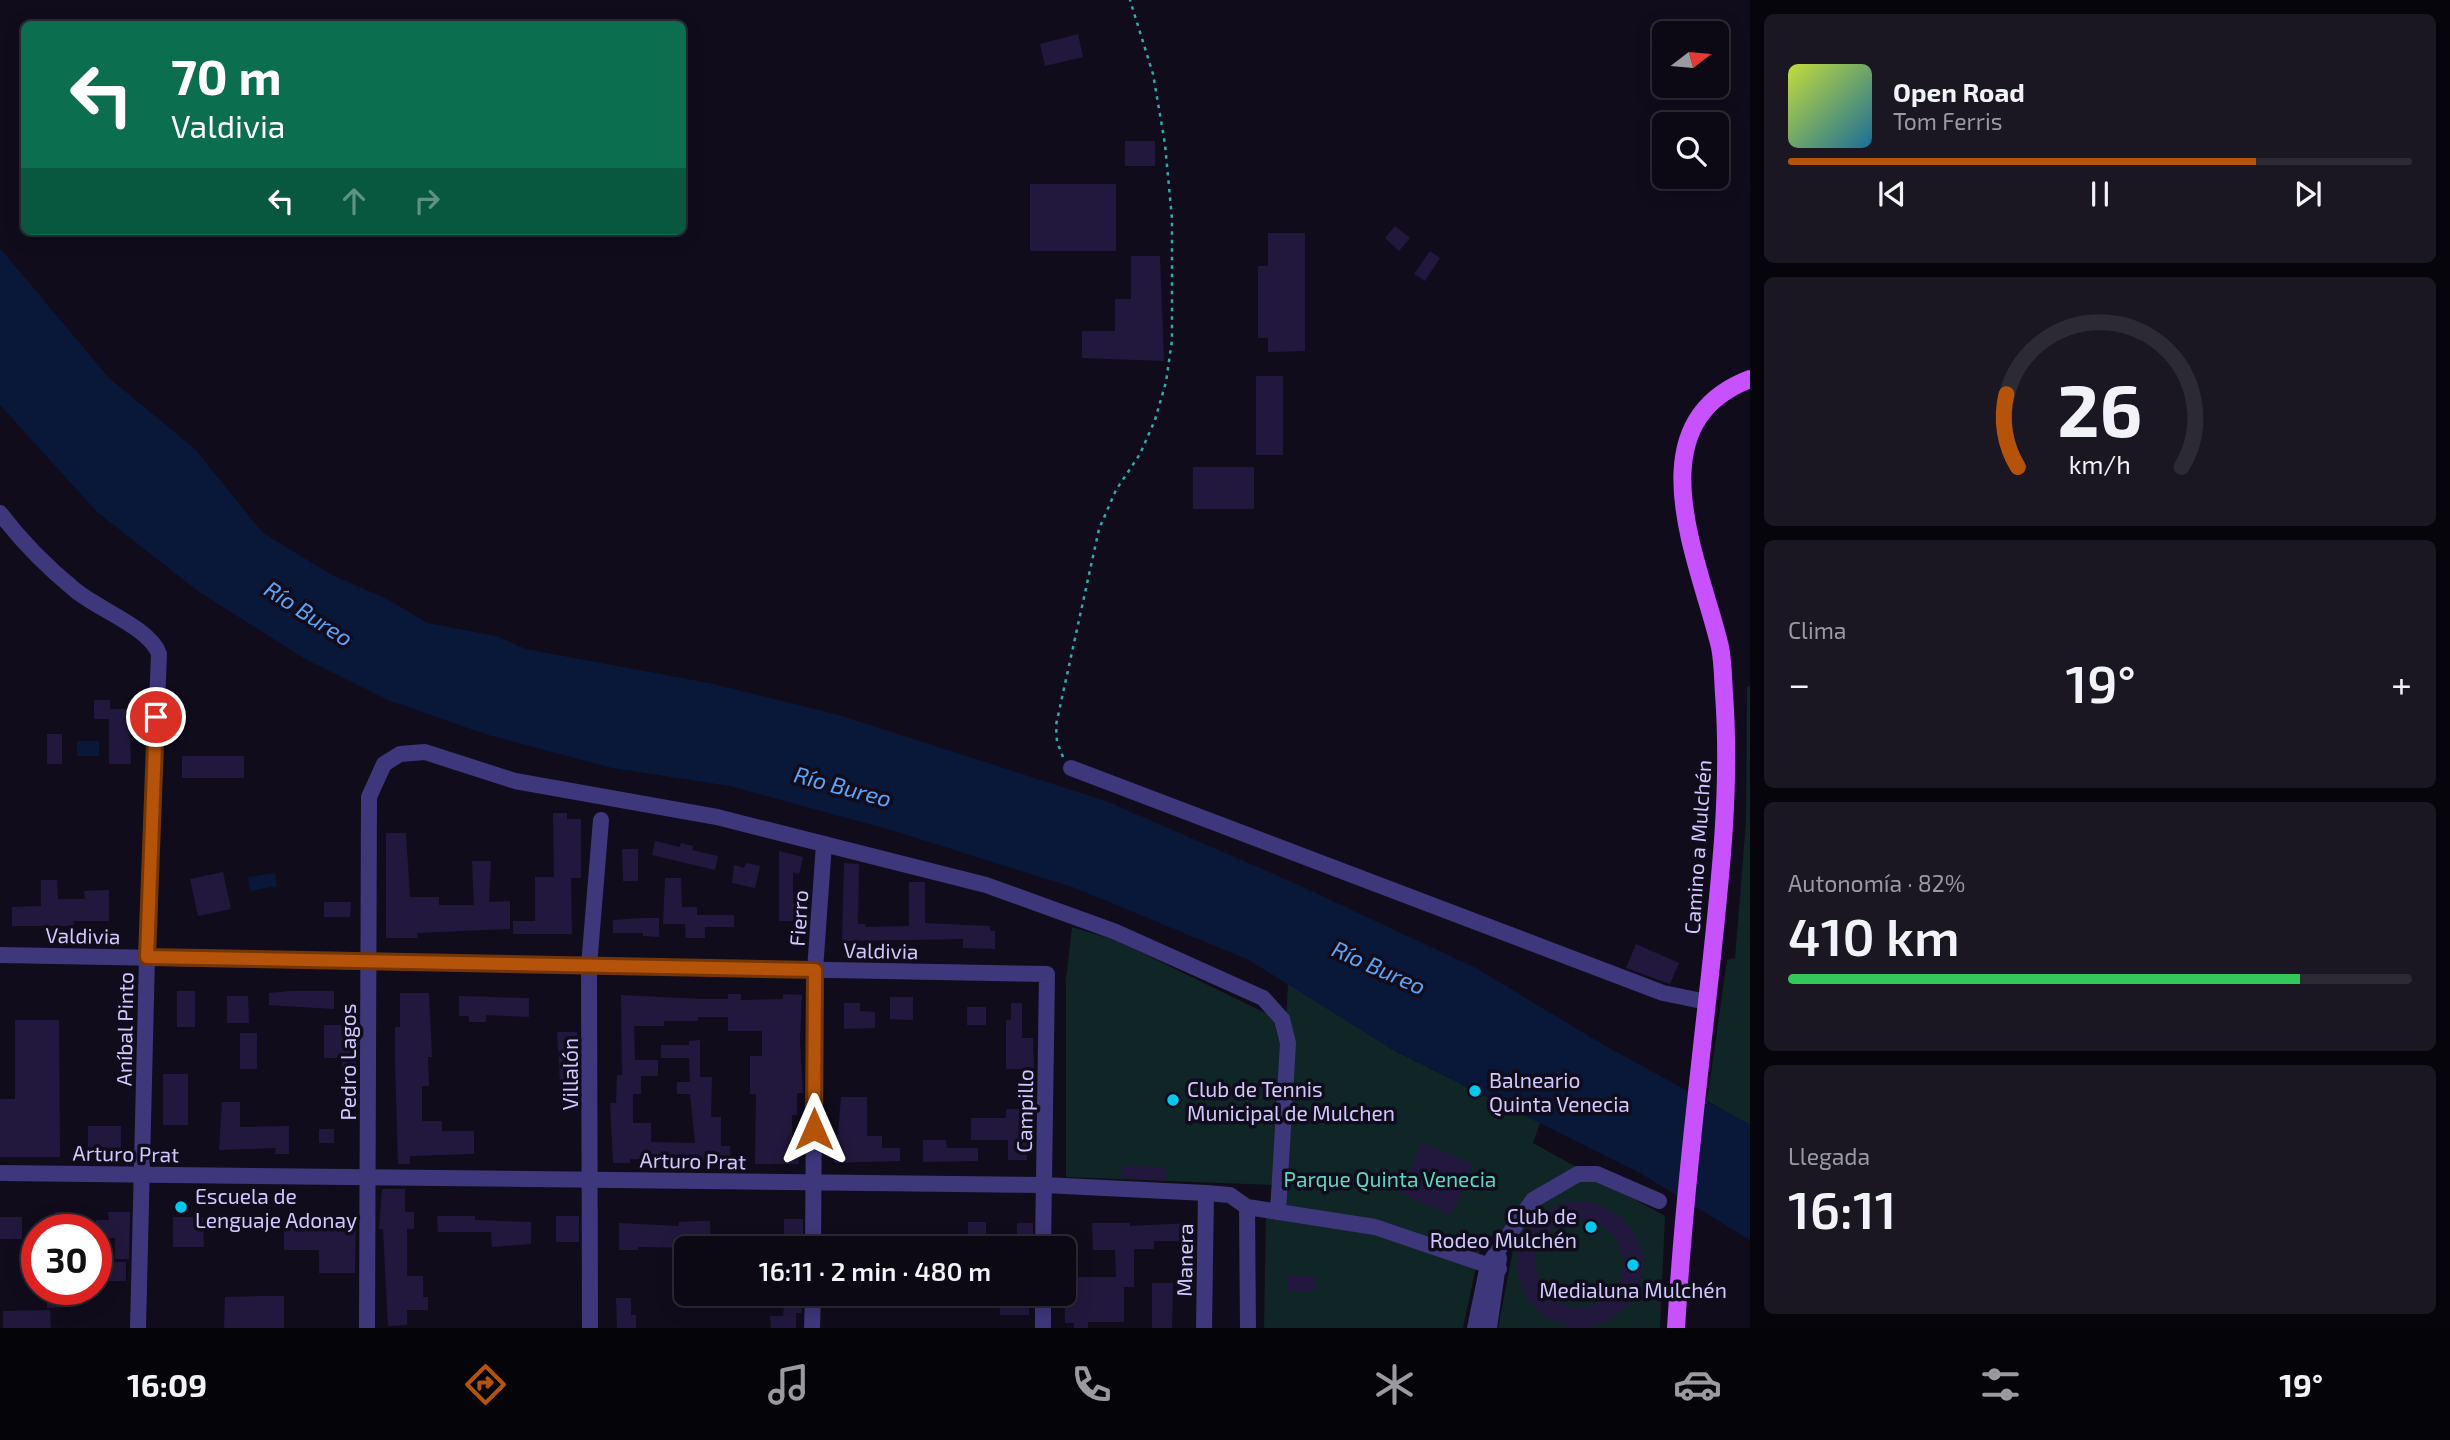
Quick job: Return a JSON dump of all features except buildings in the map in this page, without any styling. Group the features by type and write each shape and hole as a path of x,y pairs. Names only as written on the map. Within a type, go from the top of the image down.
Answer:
{"main road":[{"name":"Camino a Mulchén","path":"1676,1328 1682,1224 1728,789 1720,650 1683,504 1680,479 1688,440 1701,416 1716,399 1750,379"}],"street":[{"name":"Aníbal Pinto","path":"0,513 32,552 77,592 114,618 141,630 152,640 159,654 147,957 138,1328"},
{"name":"Pedro Lagos","path":"367,1328 369,797 384,764 400,754 416,751 515,781 683,810 824,844"},
{"path":"1072,768 1663,993 1707,1002"},
{"name":"Villalón","path":"590,1328 589,966 601,820"},
{"path":"824,844 986,885 1036,902 1116,932 1271,1004 1282,1019 1288,1043 1278,1212"},
{"name":"Fierro","path":"813,1236 815,970 824,844"},
{"name":"Valdivia","path":"0,955 1047,974"},
{"name":"Campillo","path":"1043,1236 1047,974"},
{"name":"Arturo Prat","path":"0,1173 1044,1185 1230,1195 1247,1207 1375,1227 1495,1263"},
{"path":"1475,1328 1495,1263 1533,1200 1578,1174 1597,1174 1659,1201"},
{"name":"Manera","path":"1204,1328 1206,1194"},
{"path":"1247,1207 1248,1328"},
{"path":"1489,1328 1495,1263"},
{"path":"813,1306 813,1328"},
{"path":"1042,1328 1043,1306"}],"path":[{"path":"1072,768 1060,751 1056,724 1094,549 1111,500 1140,454 1155,420 1166,382 1172,340 1172,219 1165,144 1153,74 1130,0"}],"green space":[{"path":"1750,686 1750,1125 1707,1101 1727,960 1735,958 1746,822 1747,687"},
{"name":"Parque Quinta Venecia","path":"1072,927 1118,941 1286,1023 1288,983 1393,1050 1540,1123 1533,1143 1665,1216 1660,1328 1498,1328 1515,1239 1495,1233 1480,1248 1463,1328 1264,1328 1266,1216 1275,1185 1066,1177 1066,979"}],"water":[{"name":"Río Bureo","path":"0,248 109,378 195,449 262,532 332,575 385,598 428,623 496,636 526,649 709,683 839,715 1106,801 1292,882 1476,968 1604,1045 1750,1125 1750,1240 1638,1172 1393,1050 1249,960 1075,888 894,831 730,786 612,768 488,735 388,700 305,659 199,592 97,512 0,405"},
{"path":"77,741 99,741 99,756 77,756"},
{"path":"275,873 277,886 250,891 248,877"}],"place":[{"name":"Balneario Quinta Venecia","path":"1475,1091"},
{"name":"Club de Tennis Municipal de Mulchen","path":"1173,1100"},
{"name":"Escuela de Lenguaje Adonay","path":"181,1207"},
{"name":"Club de Rodeo Mulchén","path":"1591,1227"},
{"name":"Medialuna Mulchén","path":"1633,1265"}],"route":[{"path":"156,717 147,957 815,970 814,1129"}]}
